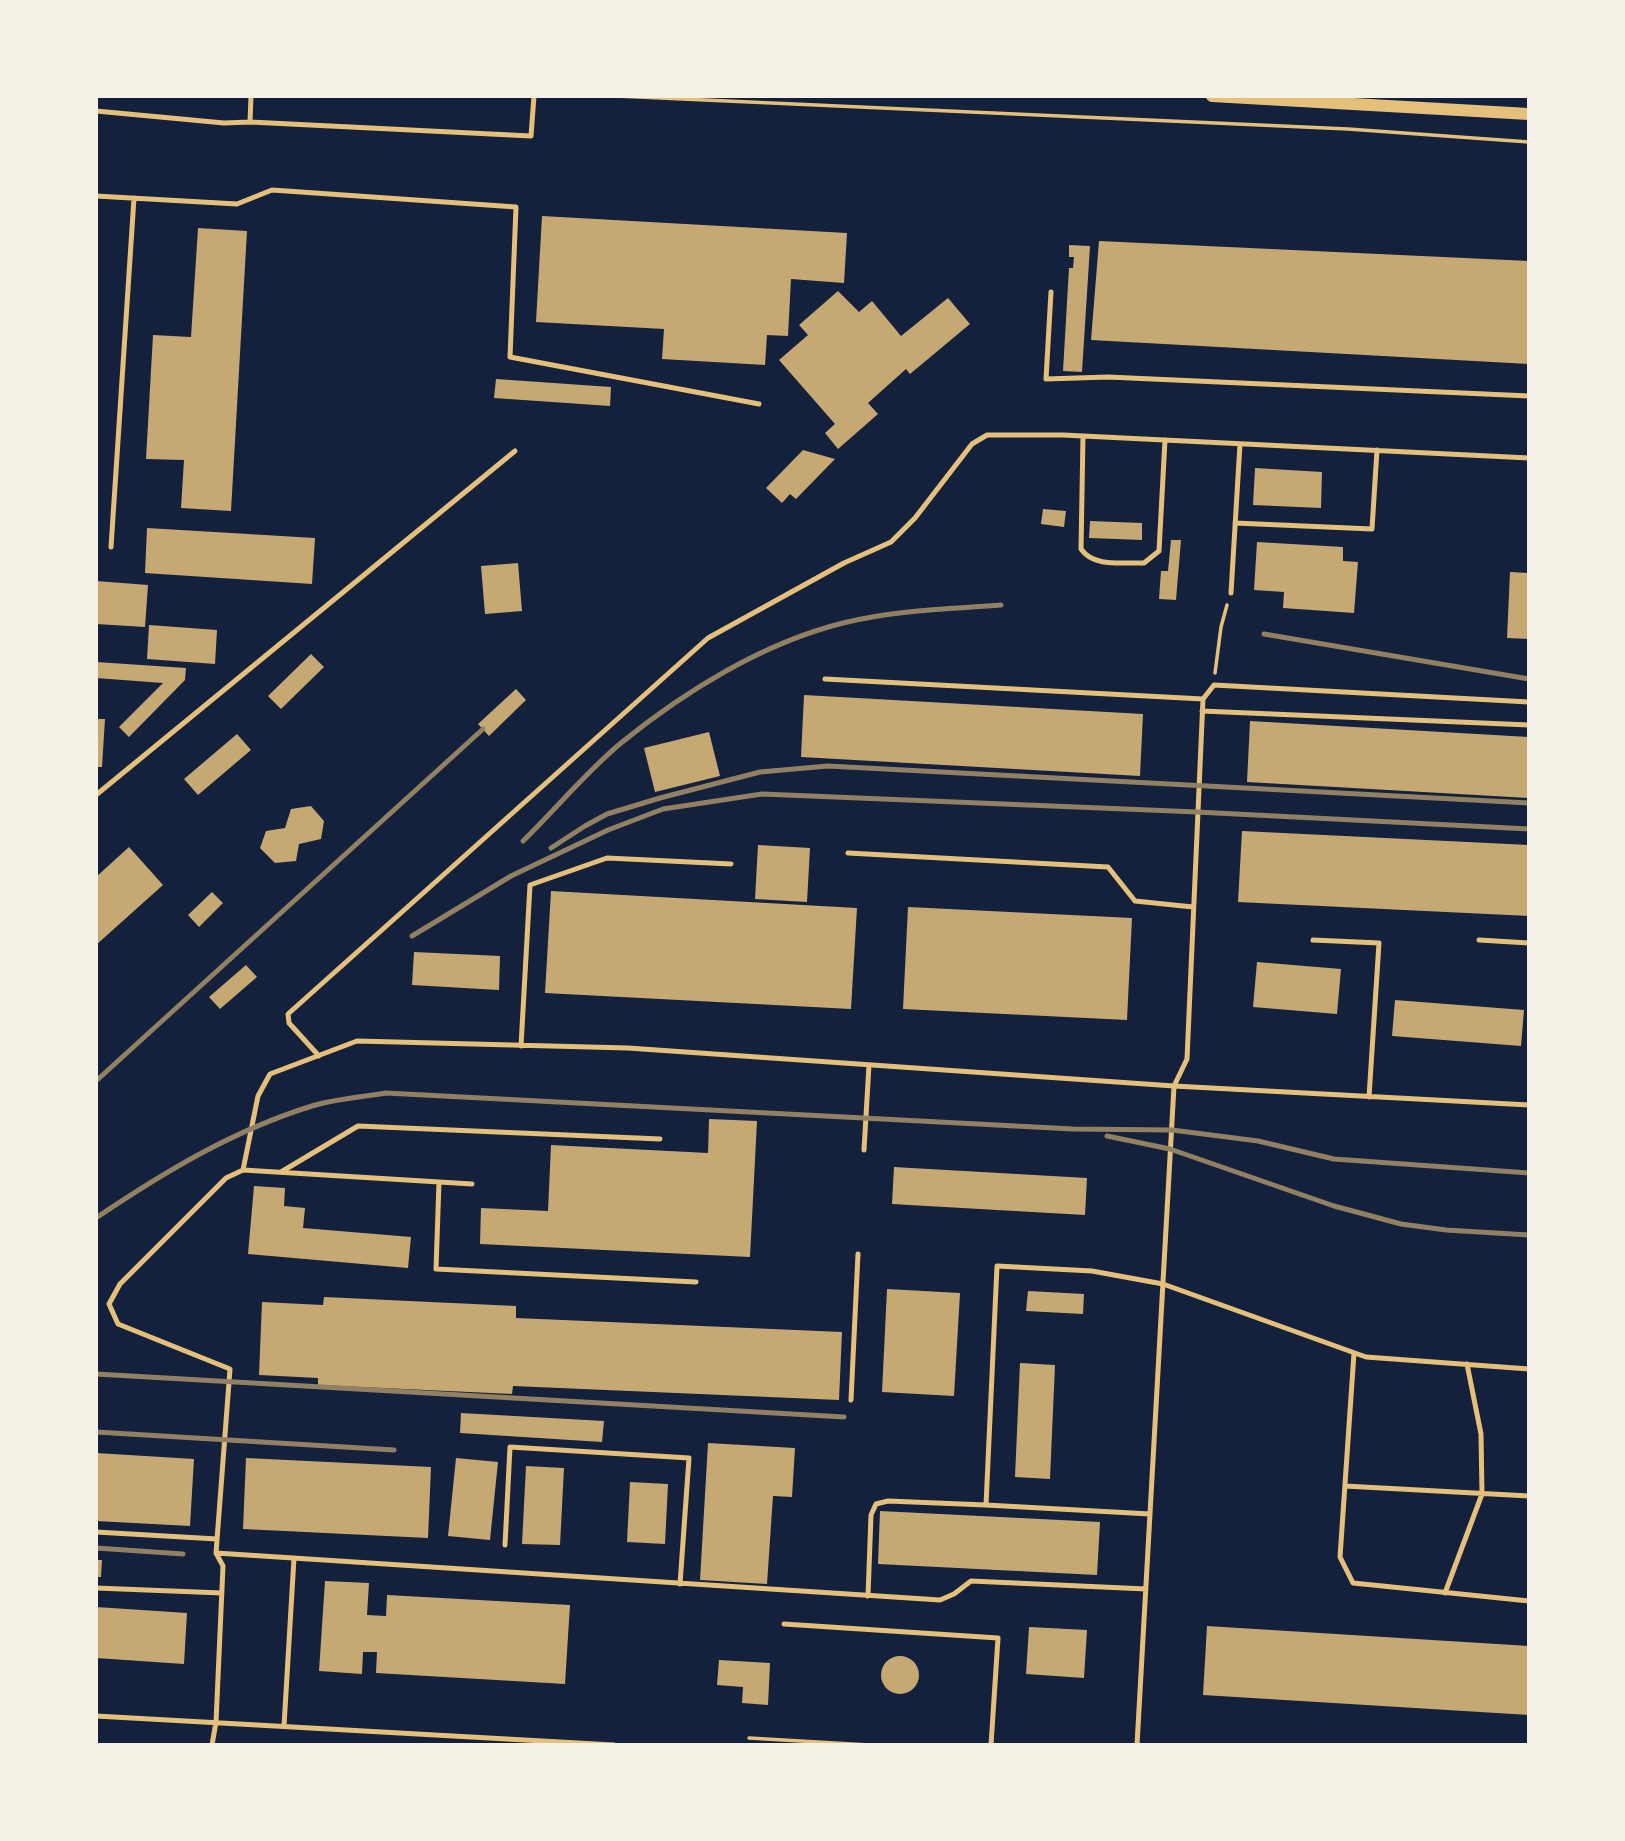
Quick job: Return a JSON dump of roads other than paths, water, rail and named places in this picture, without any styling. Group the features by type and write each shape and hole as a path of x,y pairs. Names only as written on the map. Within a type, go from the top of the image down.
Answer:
{"street":[{"path":"1212,96 1529,114"}],"lane":[{"path":"250,122 251,96"},
{"path":"96,111 225,123 531,136 534,96"},
{"path":"96,196 237,204 272,190 516,206 510,357 759,404"},
{"path":"111,547 134,198"},
{"path":"1051,292 1046,379 1108,377 1529,396"},
{"path":"319,1056 289,1023 288,1014 708,638 844,563 891,542 915,518 972,444 987,435 1083,436 1529,458"},
{"path":"1083,436 1081,549 1095,561 1144,563 1159,551 1165,440"},
{"path":"1231,593 1240,444"},
{"path":"1235,523 1372,529 1377,450"},
{"path":"96,795 515,451"},
{"path":"825,679 1203,699"},
{"path":"1137,1745 1174,1086 1187,1059 1203,699 1214,685 1529,702"},
{"path":"1202,711 1529,725"},
{"path":"848,853 1108,867 1135,901 1193,907"},
{"path":"521,1045 530,885 607,858 731,864"},
{"path":"1313,940 1379,943 1369,1097"},
{"path":"1479,940 1529,943"},
{"path":"243,1170 258,1096 270,1074 357,1041 628,1048 1174,1086 1529,1105"},
{"path":"864,1150 869,1065"},
{"path":"281,1172 358,1126 660,1139"},
{"path":"212,1745 216,1722 223,1566 216,1553 230,1369 118,1324 109,1304 120,1283 226,1178 243,1170 472,1184"},
{"path":"439,1182 436,1269 696,1282"},
{"path":"851,1400 858,1254"},
{"path":"986,1505 998,1266 1091,1271 1163,1284 1366,1357 1529,1369"},
{"path":"1354,1353 1340,1557 1353,1583 1529,1601"},
{"path":"1445,1593 1482,1493 1481,1434 1467,1364"},
{"path":"505,1545 510,1447 689,1458 680,1584"},
{"path":"1345,1486 1529,1496"},
{"path":"868,1596 871,1515 876,1504 888,1501 1150,1514"},
{"path":"96,1532 217,1539"},
{"path":"216,1553 940,1600 954,1594 971,1581 1146,1590"},
{"path":"284,1726 294,1559"},
{"path":"96,1588 222,1593"},
{"path":"785,1624 998,1638 991,1745"},
{"path":"96,1716 614,1745"}],"railway":[{"path":"523,841 621,743 698,687 754,656 843,623 882,615 1001,605"},
{"path":"1264,634 1529,679"},
{"path":"96,1081 483,729"},
{"path":"551,848 607,814 660,798 760,772 828,766 1529,803"},
{"path":"412,936 511,876 608,830 663,809 762,794 1529,829"},
{"path":"96,1218 147,1184 255,1127 321,1104 386,1093 1073,1129 1172,1130 1258,1141 1334,1159 1529,1173"},
{"path":"1107,1136 1170,1149 1334,1206 1401,1224 1446,1230 1529,1235"},
{"path":"96,1374 844,1417"},
{"path":"96,1432 394,1450"},
{"path":"96,1548 183,1554"}]}
